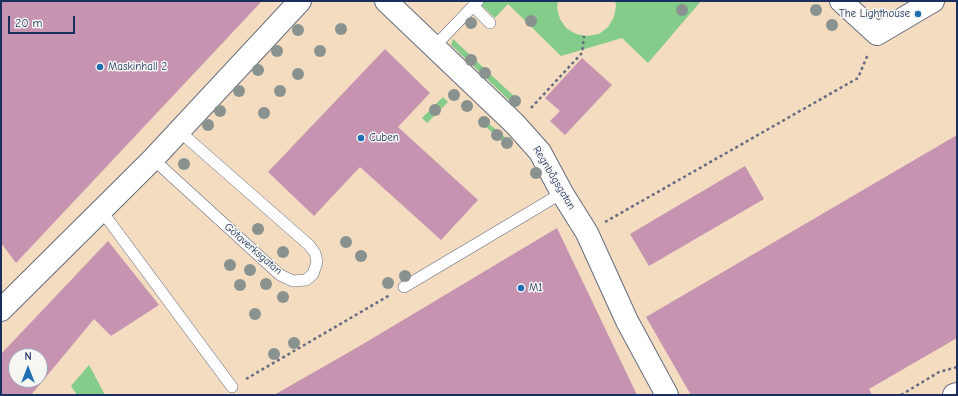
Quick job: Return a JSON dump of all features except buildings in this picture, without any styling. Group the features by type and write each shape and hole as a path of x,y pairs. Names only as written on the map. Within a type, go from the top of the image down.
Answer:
{"street":[{"path":"1,310 153,159 300,1"},
{"name":"Regnbågsgatan","path":"386,1 515,124 540,152 562,193 587,233 626,321 667,395"},
{"path":"841,1 877,34 933,1"}],"lane":[{"path":"434,47 475,4 490,23"},
{"name":"Götaverksgatan","path":"153,159 280,275 293,281 306,280 313,274 317,262 315,253 309,244 179,131"},
{"path":"404,287 562,193"},
{"path":"101,210 232,387"}],"path":[{"path":"587,233 858,78 877,34"},
{"path":"515,124 582,53 584,36"},
{"path":"232,387 404,287"},
{"path":"901,395 939,372 957,367"}],"green space":[{"path":"483,1 558,1 557,8 560,19 566,28 576,34 588,36 599,34 608,27 614,17 616,6 615,1 701,1 648,63 622,38 561,56 508,4 495,18 480,4"},
{"path":"453,39 519,101 519,105 509,100 451,45"},
{"path":"443,97 448,102 427,123 422,118"},
{"path":"481,117 511,142 509,147 479,121"},
{"path":"89,365 105,395 77,395 71,386"}],"place":[{"name":"The Lighthouse","path":"918,14"},
{"name":"Maskinhall 2","path":"100,67"},
{"name":"Cuben","path":"361,138"},
{"name":"M1","path":"521,288"}]}
